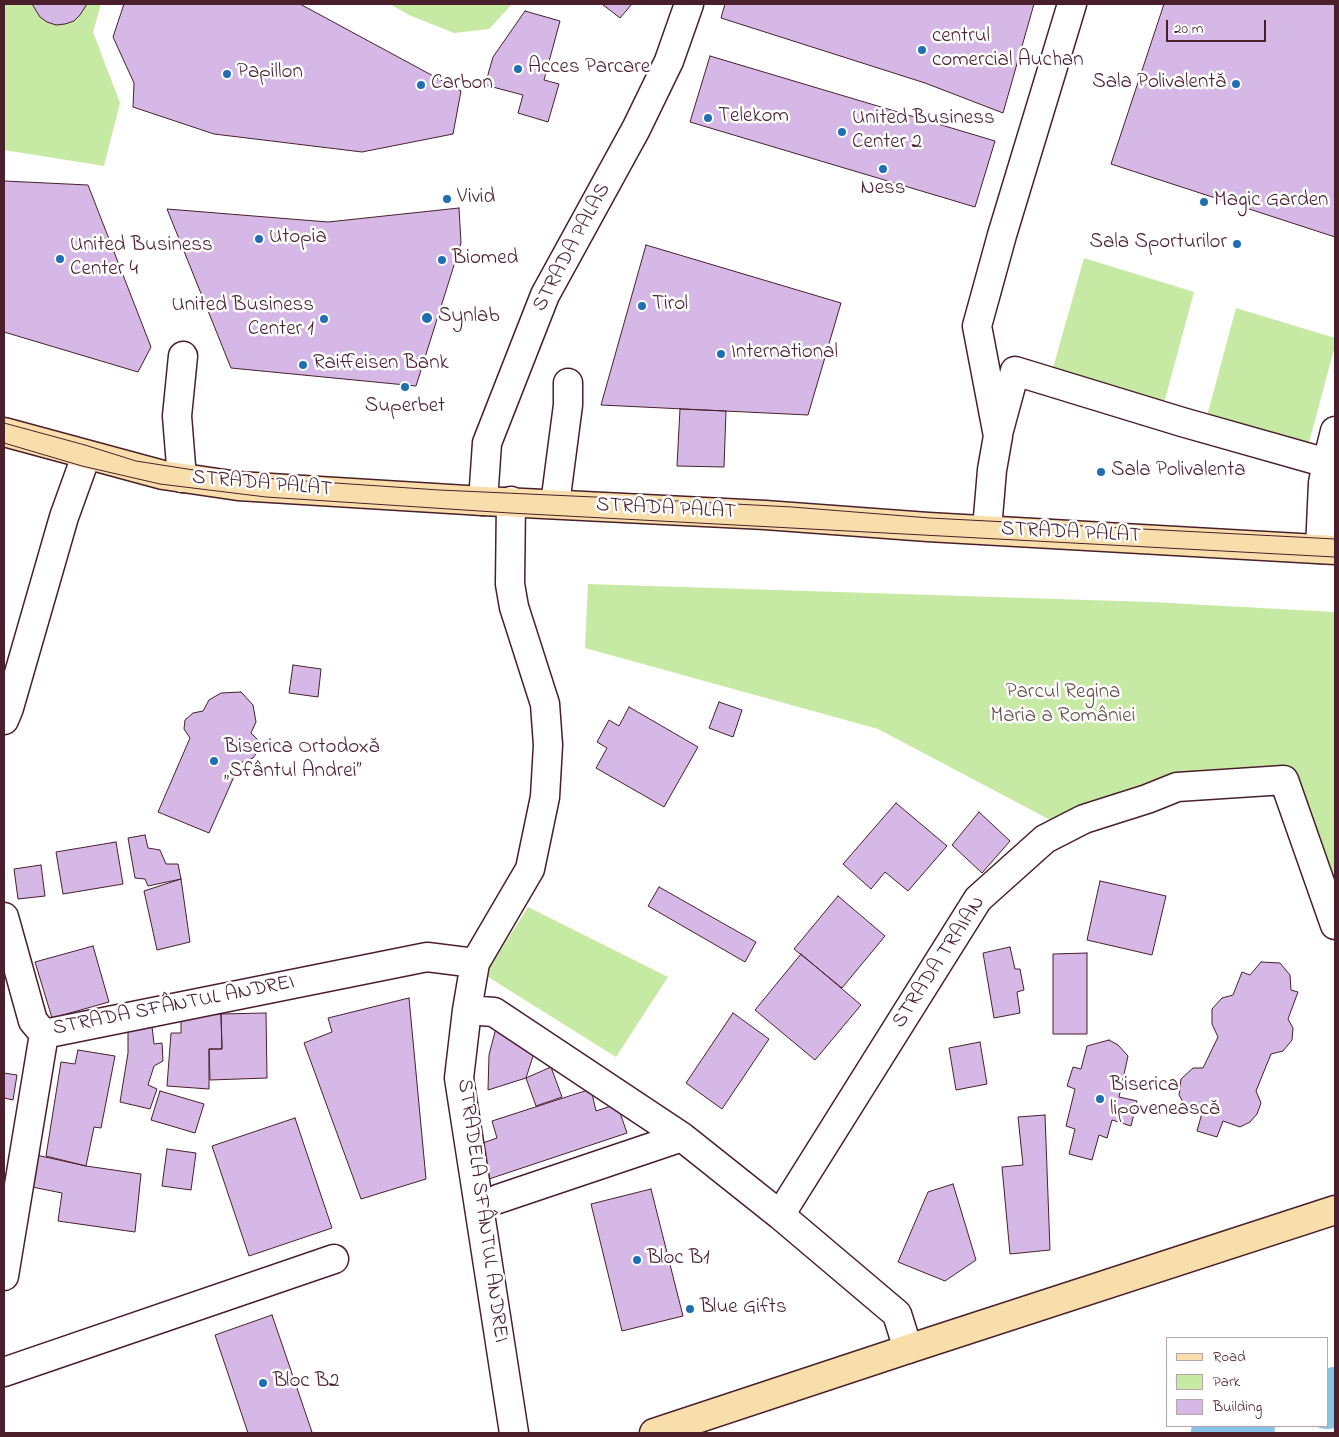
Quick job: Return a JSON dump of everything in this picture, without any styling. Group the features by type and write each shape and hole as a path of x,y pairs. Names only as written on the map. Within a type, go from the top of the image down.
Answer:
{"main road":[{"name":"STRADA PALAT","path":"4,432 86,456 163,475 238,486 1328,549"},
{"path":"654,1433 1335,1210"}],"street":[{"name":"STRADA PALAS","path":"483,501 487,443 544,295 594,208 636,129 669,61 689,4"},
{"path":"998,436 977,326 1072,4"},
{"path":"182,478 177,416 183,356"},
{"path":"987,529 992,470 998,436 1016,371 1182,422 1327,463"},
{"path":"555,504 568,405 568,383"},
{"path":"1328,549 1323,484 1335,431"},
{"path":"4,720 64,517 86,456"},
{"name":"STRADELA SFÂNTUL ANDREI","path":"511,501 510,584 514,607 545,704 548,745 545,797 530,869 475,963 459,1078 514,1433"},
{"name":"STRADA TRAIAN","path":"780,1215 978,899 1044,839 1084,819 1147,799 1177,787 1284,780 1335,925"},
{"name":"STRADA SFÂNTUL ANDREI","path":"4,917 33,1021 44,1034 427,958 475,963"},
{"path":"467,1010 494,1012 682,1138 780,1215 897,1314 908,1349"},
{"path":"4,1276 44,1034"},
{"path":"498,1199 682,1138"},
{"path":"4,1372 334,1259"}],"green space":[{"path":"4,4 101,4 93,32 120,103 104,166 4,150"},
{"path":"390,4 512,4 489,29 454,33 409,15"},
{"path":"1084,258 1194,292 1164,403 1053,368"},
{"path":"1236,308 1335,338 1335,346 1308,446 1207,416"},
{"name":"Parcul Regina Maria a României","path":"588,584 1151,602 1335,612 1335,892 1291,768 1202,771 1054,822 878,729 585,648"},
{"path":"528,907 668,977 616,1057 485,975"}],"building":[{"path":"32,4 87,4 74,21 56,25 40,17"},
{"path":"124,4 300,4 461,91 453,134 362,152 214,134 133,107 134,83 113,37"},
{"path":"602,4 632,4 620,18"},
{"name":"centrul comercial Auchan","path":"725,4 1034,4 1003,113 925,83 721,18"},
{"name":"Sala Polivalentă","path":"1164,4 1335,4 1335,237 1111,164"},
{"name":"Acces Parcare","path":"525,11 560,21 544,80 559,84 548,122 518,113 523,95 485,85 493,57"},
{"name":"United Business Center 2","path":"710,56 995,141 975,207 690,122"},
{"name":"United Business Center 4","path":"4,181 88,185 151,347 138,372 4,332"},
{"name":"United Business Center 1","path":"459,208 461,243 416,386 231,368 167,209 328,222"},
{"name":"International","path":"646,245 841,303 808,415 601,405"},
{"path":"680,409 726,411 724,467 677,466"},
{"path":"293,665 321,669 318,697 289,693"},
{"name":"Biserica Ortodoxă „Sfântul Andrei”","path":"241,692 253,705 256,722 251,733 258,740 259,750 253,758 240,763 209,833 158,812 190,738 184,729 185,720 193,713 203,711 209,700 221,693"},
{"path":"719,702 742,710 733,737 709,728"},
{"path":"629,707 698,747 664,807 596,768 607,748 597,742 609,720 619,726"},
{"path":"896,803 947,846 908,891 885,872 871,889 843,864"},
{"path":"979,812 1010,841 982,873 952,845"},
{"path":"145,835 148,848 160,850 166,864 178,864 181,879 148,886 145,879 135,878 128,838"},
{"path":"116,842 123,884 63,894 56,852"},
{"path":"41,865 45,896 18,899 14,869"},
{"path":"181,879 190,942 157,950 144,891"},
{"path":"1100,881 1166,896 1152,955 1087,940"},
{"path":"659,887 756,942 745,962 648,906"},
{"path":"838,896 885,936 842,988 794,949"},
{"path":"93,946 109,1002 52,1018 35,962"},
{"path":"1010,947 1015,969 1020,969 1024,990 1017,992 1020,1013 994,1018 983,953"},
{"path":"1087,953 1087,1034 1053,1034 1053,954"},
{"path":"801,954 861,1005 815,1060 755,1010"},
{"path":"1261,962 1280,963 1290,975 1291,990 1298,992 1288,1019 1293,1028 1292,1040 1283,1051 1271,1054 1256,1091 1261,1103 1257,1114 1250,1122 1240,1127 1223,1121 1217,1137 1197,1131 1202,1113 1186,1107 1179,1095 1181,1079 1193,1068 1203,1068 1218,1037 1212,1024 1212,1009 1222,998 1233,995 1242,972 1250,975"},
{"path":"409,998 426,1179 361,1199 304,1043 332,1032 328,1018"},
{"path":"266,1013 267,1078 210,1080 209,1049 222,1049 221,1014"},
{"path":"733,1013 769,1039 722,1109 686,1083"},
{"path":"221,1014 222,1049 209,1049 209,1089 167,1086 171,1033 181,1033 181,1016"},
{"path":"497,1024 535,1050 526,1078 488,1090 489,1055"},
{"path":"152,1026 154,1044 162,1043 163,1061 154,1066 148,1085 157,1089 150,1109 120,1102 128,1053 128,1030"},
{"name":"Biserica lipovenească","path":"1109,1040 1118,1045 1128,1056 1119,1097 1137,1101 1131,1126 1112,1120 1107,1138 1099,1135 1092,1160 1069,1154 1075,1129 1066,1126 1075,1089 1067,1086 1073,1067 1081,1069 1087,1046"},
{"path":"980,1042 987,1084 956,1090 949,1048"},
{"path":"78,1050 115,1056 101,1128 94,1127 86,1166 46,1156 61,1062 75,1064"},
{"path":"551,1067 562,1097 536,1106 526,1078"},
{"path":"4,1073 17,1075 13,1100 4,1098"},
{"path":"591,1089 596,1111 617,1104 627,1133 486,1180 477,1145 497,1138 492,1121"},
{"path":"160,1091 204,1104 195,1133 151,1120"},
{"path":"1045,1115 1050,1250 1010,1254 1002,1167 1023,1165 1018,1117"},
{"path":"295,1118 332,1228 249,1256 212,1146"},
{"path":"167,1149 196,1153 191,1190 162,1186"},
{"path":"36,1155 86,1166 141,1174 135,1232 58,1221 62,1193 32,1187"},
{"path":"953,1184 976,1260 945,1281 898,1262 928,1192"},
{"name":"Bloc B1","path":"651,1189 683,1316 622,1331 591,1204"},
{"name":"Bloc B2","path":"272,1315 312,1432 248,1433 215,1335"}],"waterway":[{"path":"1329,1399 1335,1397"},
{"path":"1221,1433 1242,1427"}],"tram line":[{"path":"4,423 136,461 232,476 439,490 792,507 930,518 1335,539"},
{"path":"4,443 82,466 160,484 266,497 510,513 1335,557"}],"place":[{"name":"centrul comercial Auchan","path":"922,50"},
{"name":"Acces Parcare","path":"518,69"},
{"name":"Papillon","path":"227,74"},
{"name":"Sala Polivalentă","path":"1236,84"},
{"name":"Carbon","path":"421,85"},
{"name":"Telekom","path":"708,118"},
{"name":"United Business Center 2","path":"842,132"},
{"name":"Ness","path":"883,169"},
{"name":"Vivid","path":"447,199"},
{"name":"Magic Garden","path":"1204,202"},
{"name":"Utopia","path":"259,239"},
{"name":"Sala Sporturilor","path":"1237,244"},
{"name":"United Business Center 4","path":"60,259"},
{"name":"Biomed","path":"442,260"},
{"name":"Tirol","path":"642,306"},
{"name":"Synlab","path":"427,318"},
{"name":"United Business Center 1","path":"324,319"},
{"name":"International","path":"721,354"},
{"name":"Raiffeisen Bank","path":"303,365"},
{"name":"Superbet","path":"405,387"},
{"name":"Sala Polivalenta","path":"1101,472"},
{"name":"Biserica Ortodoxă „Sfântul Andrei”","path":"214,761"},
{"name":"Biserica lipovenească","path":"1100,1099"},
{"name":"Bloc B1","path":"637,1260"},
{"name":"Blue Gifts","path":"690,1309"},
{"name":"Bloc B2","path":"263,1383"}]}
